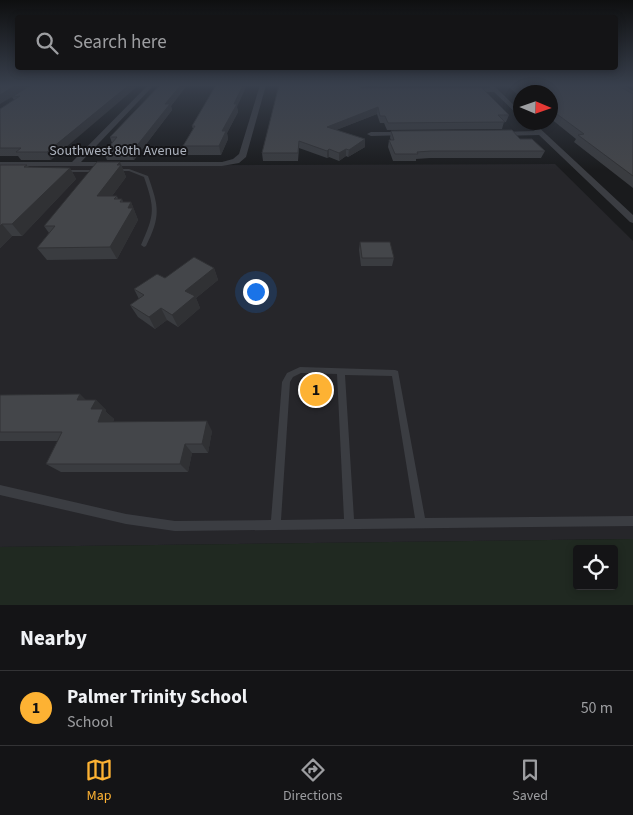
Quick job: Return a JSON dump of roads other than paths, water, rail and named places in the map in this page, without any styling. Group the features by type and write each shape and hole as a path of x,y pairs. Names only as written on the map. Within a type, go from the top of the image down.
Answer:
{"street":[{"path":"74,164 123,113"},
{"name":"Southwest 80th Avenue","path":"0,164 222,164 236,161 243,155 255,113"},
{"path":"538,130 633,220"},
{"path":"485,134 541,133"},
{"path":"371,134 419,134"}],"lane":[{"path":"112,170 129,170 146,176 155,202 156,218 144,245"},
{"path":"58,172 104,171"},
{"path":"276,524 286,382 290,375 300,370 395,373 422,524"},
{"path":"342,372 349,524"},
{"path":"0,490 126,519 175,526 633,521"}],"place":[{"name":"Palmer Trinity School","path":"316,390"}]}
